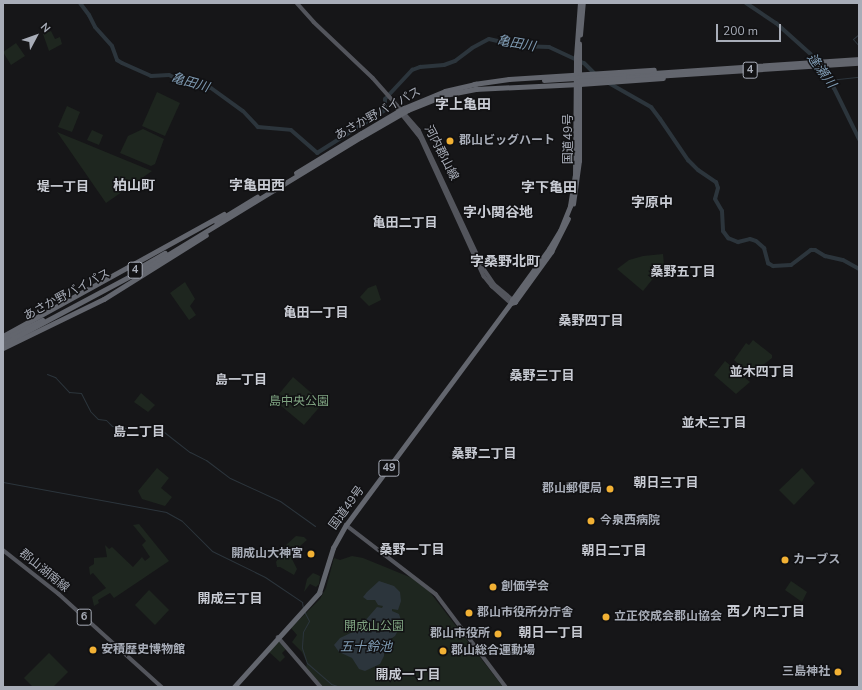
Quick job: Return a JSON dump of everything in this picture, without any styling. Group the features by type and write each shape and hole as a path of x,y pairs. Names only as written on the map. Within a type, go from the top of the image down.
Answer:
{"highway":[{"name":"国道49号","path":"578,57 580,3"},
{"name":"国道49号","path":"234,687 319,593 333,548 346,525 552,252 564,229 572,208 579,171 577,64 583,3"},
{"name":"あさか野バイパス","path":"3,344 151,265 223,222 404,108 445,93 475,86 624,76 688,74 859,59"},
{"name":"あさか野バイパス","path":"826,63 859,63"},
{"name":"あさか野バイパス","path":"624,76 705,68 811,64"},
{"path":"475,86 509,79 643,70 705,68"},
{"path":"475,86 578,84 655,79 688,74"},
{"name":"あさか野バイパス","path":"3,340 128,274 360,136"},
{"path":"3,336 248,199 263,194"},
{"path":"3,348 104,299 190,246 223,222"}],"main road":[{"name":"河内郡山線","path":"297,3 385,92 396,109 421,138 484,276 492,286 514,302"},
{"path":"346,525 436,594 506,687"},
{"name":"郡山湖南線","path":"3,550 59,594 162,687"},
{"path":"278,638 321,687"}],"green space":[{"path":"51,31 55,39 60,37 62,44 49,51 43,34"},
{"path":"16,43 25,56 11,65 3,52"},
{"path":"157,92 180,103 165,136 142,126"},
{"path":"67,106 80,112 72,132 58,127"},
{"path":"143,129 164,139 155,164 151,166 120,153 128,136"},
{"path":"92,130 103,135 99,145 87,140"},
{"path":"57,132 152,171 106,203"},
{"path":"663,254 664,265 643,291 617,269 629,260 643,256"},
{"path":"185,282 195,299 190,306 196,315 189,320 170,293"},
{"path":"376,285 381,300 369,306 360,297 368,288"},
{"path":"753,340 772,355 772,358 750,375 734,360 746,343 749,345"},
{"path":"725,361 750,382 736,394 714,375"},
{"name":"島中央公園","path":"293,377 323,403 304,425 274,400"},
{"path":"141,393 155,405 148,412 134,402"},
{"path":"157,468 169,478 161,488 172,497 165,506 142,499 138,491"},
{"path":"802,468 815,483 794,505 779,490"},
{"path":"139,524 169,561 114,598 110,593 98,600 99,603 94,606 92,597 106,588 93,573 90,575 89,567 94,564 94,558 107,557 105,545 109,549 112,547 133,567 142,557 145,561 150,557 142,545 146,541 133,525"},
{"path":"296,536 304,537 307,540 300,546 298,557 292,559 297,569 294,575 280,567 277,567 276,562 286,545"},
{"name":"開成山公園","path":"352,556 363,558 412,578 429,591 503,687 322,687 306,667 307,663 302,652 292,642 297,635 291,628 320,599 326,588 334,558 340,560"},
{"path":"313,573 320,576 319,584 316,587 310,584 304,592 307,579"},
{"path":"791,581 807,592 802,602 785,590"},
{"path":"149,590 169,610 155,625 135,605"},
{"path":"278,641 280,641 287,648 282,653 285,657 280,662 269,652"},
{"path":"49,653 68,672 53,687 33,687 24,678"}],"water":[{"name":"五十鈴池","path":"379,581 394,586 400,592 401,601 398,610 392,609 392,611 399,614 402,623 395,636 385,643 384,656 380,664 365,671 359,669 352,658 339,652 334,645 340,638 357,630 377,607 382,608 383,606 378,605 375,600 367,600 363,597"}],"waterway":[{"name":"亀田川","path":"80,3 89,15 95,27 112,46 117,60 151,76 169,75 188,84 211,88 243,111 258,127 291,130 317,153 385,110 385,99 412,70 420,67 444,65 455,61 472,48 489,39 519,46 549,47 584,63 596,75"},
{"name":"逢瀬川","path":"746,3 776,23 815,58 834,88 859,139"},
{"path":"859,34 853,39 859,46"},
{"path":"829,80 859,77"},
{"name":"亀田川","path":"607,82 651,107 688,160 698,170 716,182 718,188 715,199 722,211 723,231 728,238 738,242 750,239 756,241 764,248 768,263 773,266 791,265 811,250 815,250 825,256 843,260 859,269"},
{"path":"47,374 55,377 69,392 81,393 90,411 98,419 106,420 112,426 126,428 132,426 147,426 164,432 190,452 206,460 230,478 280,501 315,526"},
{"path":"3,482 166,512 182,521 212,551 265,577 302,602 303,608"},
{"path":"304,611 309,621 303,632 302,648 307,663 331,684 340,687"}],"place":[{"name":"郡山ビッグハート","path":"450,141"},
{"name":"郡山郵便局","path":"610,489"},
{"name":"今泉西病院","path":"591,521"},
{"name":"開成山大神宮","path":"311,554"},
{"name":"カーブス","path":"785,560"},
{"name":"創価学会","path":"493,587"},
{"name":"郡山市役所分庁舎","path":"469,613"},
{"name":"立正佼成会郡山協会","path":"606,617"},
{"name":"郡山市役所","path":"498,634"},
{"name":"安積歴史博物館","path":"93,650"},
{"name":"郡山総合運動場","path":"443,651"},
{"name":"三島神社","path":"838,672"}],"district":[{"name":"字上亀田","path":"463,105"},
{"name":"柏山町","path":"134,186"},
{"name":"字亀田西","path":"257,186"},
{"name":"堤一丁目","path":"63,187"},
{"name":"字下亀田","path":"549,188"},
{"name":"字原中","path":"652,203"},
{"name":"字小関谷地","path":"498,213"},
{"name":"亀田二丁目","path":"405,223"},
{"name":"字桑野北町","path":"505,262"},
{"name":"桑野五丁目","path":"683,272"},
{"name":"亀田一丁目","path":"316,313"},
{"name":"桑野四丁目","path":"591,321"},
{"name":"並木四丁目","path":"762,372"},
{"name":"桑野三丁目","path":"542,376"},
{"name":"島一丁目","path":"241,380"},
{"name":"並木三丁目","path":"714,423"},
{"name":"島二丁目","path":"139,432"},
{"name":"桑野二丁目","path":"484,454"},
{"name":"朝日三丁目","path":"666,483"},
{"name":"桑野一丁目","path":"412,550"},
{"name":"朝日二丁目","path":"614,551"},
{"name":"開成三丁目","path":"230,599"},
{"name":"西ノ内二丁目","path":"766,612"},
{"name":"朝日一丁目","path":"551,633"},
{"name":"開成一丁目","path":"408,675"}]}
